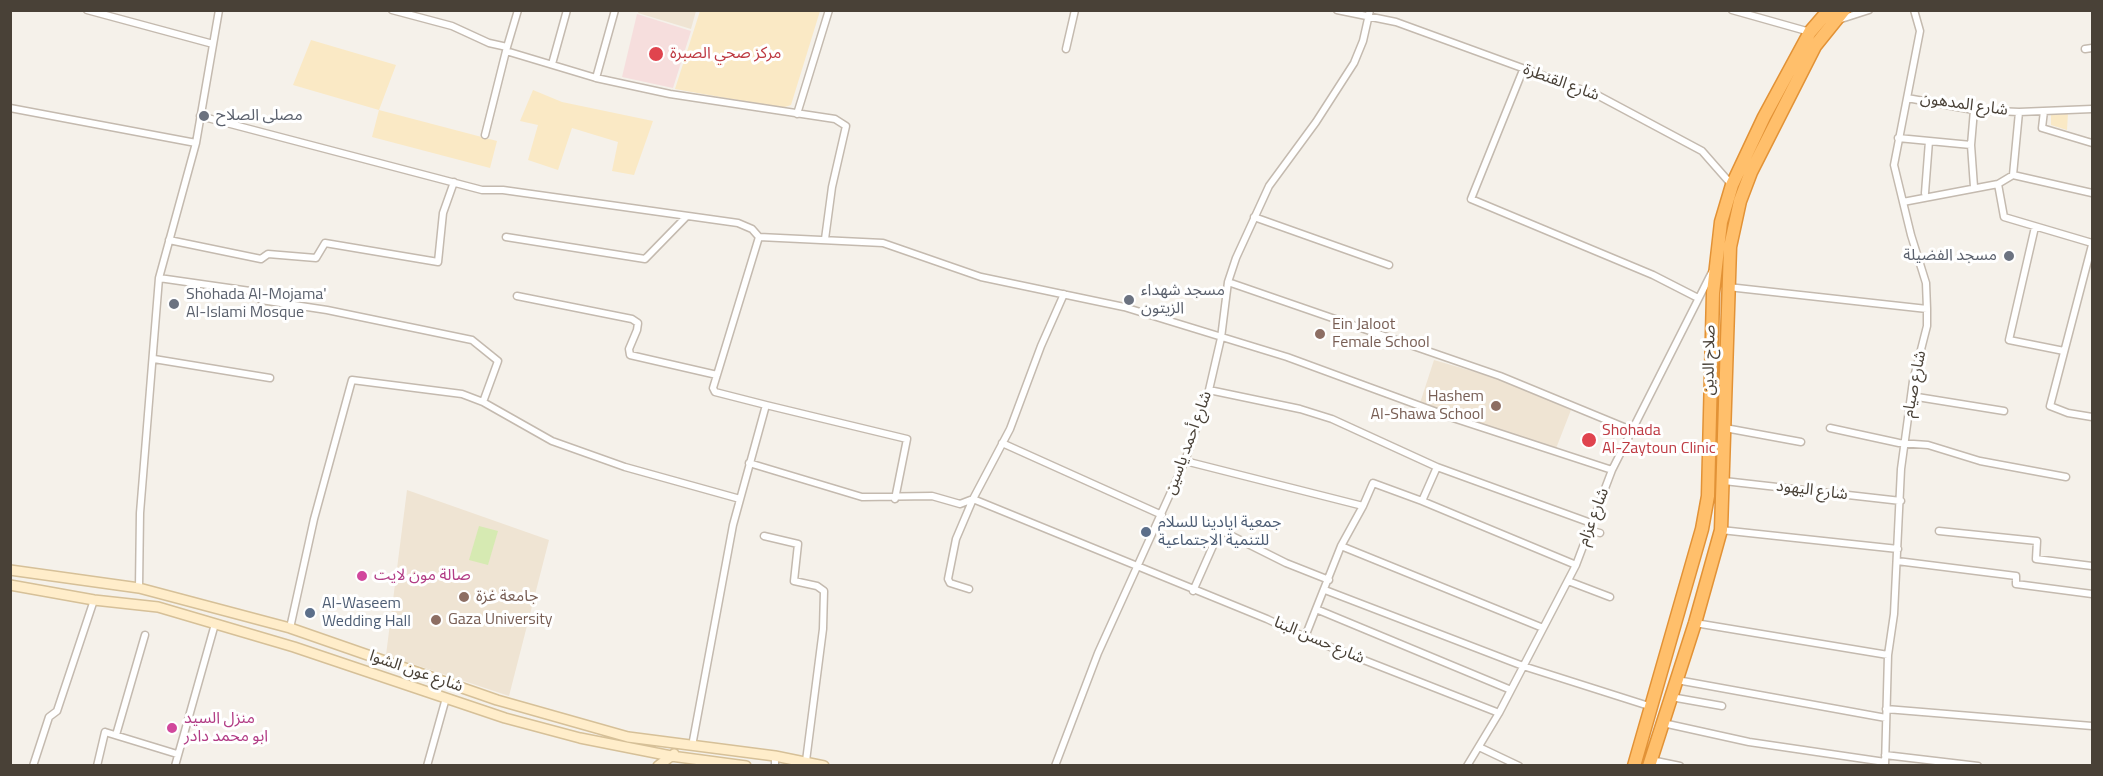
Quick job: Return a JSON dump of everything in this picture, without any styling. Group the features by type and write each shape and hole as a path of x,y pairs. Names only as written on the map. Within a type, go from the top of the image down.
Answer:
{"highway":[{"name":"صلاح الدين","path":"1634,765 1702,529 1708,496 1716,266 1721,222 1732,185 1764,117 1810,32 1829,14 1844,10"},
{"name":"صلاح الدين","path":"1650,763 1695,623 1721,530 1730,247 1740,201 1751,171 1829,14"}],"main road":[{"name":"شارع عون الشوا","path":"10,570 139,588 290,628 497,700 628,737 721,749 775,761 824,765"},
{"name":"شارع عون الشوا","path":"10,585 94,600 158,607 294,647 505,718 580,738 671,756 746,765"},
{"path":"658,765 692,746"}],"street":[{"path":"87,10 213,44"},
{"path":"139,588 140,513 159,278 196,143 219,10"},
{"path":"392,10 452,26 489,43 596,78 670,94 835,119 846,126 832,187 825,239"},
{"path":"423,18 425,10"},
{"path":"485,135 518,10"},
{"path":"552,64 567,10"},
{"path":"596,78 615,10"},
{"path":"797,114 829,10"},
{"path":"1066,49 1075,10"},
{"name":"شارع القنطرة","path":"1337,10 1370,13 1599,96 1661,127 1702,151 1732,185"},
{"path":"1732,10 1810,32"},
{"path":"1829,14 1869,10"},
{"name":"شارع صيام","path":"1885,761 1888,655 1898,549 1904,442 1911,396 1927,326 1926,283 1894,165 1920,31 1914,10"},
{"name":"شارع أحمد ياسين","path":"1055,765 1098,653 1139,567 1185,461 1209,390 1221,338 1228,282 1254,217 1269,186 1316,122 1354,63 1370,13"},
{"path":"1523,70 1472,199 1653,275 1698,298"},
{"name":"شارع المدهون","path":"1907,98 1974,110 2019,112 2092,109"},
{"path":"10,108 196,143"},
{"path":"1974,110 1971,145 1974,187"},
{"path":"2044,111 2042,128 2092,143"},
{"path":"2013,175 2019,112"},
{"path":"200,116 482,190 503,190 738,223 752,229 759,237 883,243 981,277 1124,307 1287,357 1453,418 1612,470"},
{"path":"1898,138 1971,145"},
{"path":"1925,193 1929,141"},
{"path":"1903,202 1998,184 2013,175 2092,193"},
{"path":"170,240 261,259 268,254 316,258 325,243 438,262 443,213 454,182"},
{"path":"1998,184 2004,217 2092,244 2050,406 2068,413 2092,417"},
{"path":"506,237 645,259 686,217"},
{"path":"1254,217 1389,265"},
{"path":"2035,227 2010,340 2064,351"},
{"path":"759,237 713,388 715,392 907,439 895,499"},
{"name":"شارع عزام","path":"1467,765 1499,713 1576,565 1612,470 1716,266"},
{"path":"159,278 256,292 261,300 327,310 472,339 498,361 483,402"},
{"path":"1228,282 1500,376 1631,430"},
{"path":"1728,287 1927,309"},
{"path":"969,589 950,583 948,579 956,539 973,500 1010,429 1041,346 1064,294"},
{"path":"517,296 632,319 638,322 629,349 630,355 717,375"},
{"path":"154,359 270,378"},
{"path":"290,628 314,519 352,380 462,394 483,402 552,441 625,466 740,499"},
{"path":"1209,390 1332,419 1437,466 1591,523 1592,531 1600,533"},
{"path":"1911,396 2004,411"},
{"path":"692,746 740,499 766,405"},
{"path":"1725,428 1801,442"},
{"path":"1830,428 1899,443 1928,445 1980,461 2066,477"},
{"path":"1002,443 1162,515"},
{"path":"1185,461 1363,506"},
{"path":"749,463 862,497 895,499 932,496 960,504 973,500"},
{"path":"1422,501 1437,466"},
{"name":"شارع اليهود","path":"1724,481 1901,501"},
{"path":"1305,637 1341,546 1363,506 1372,483 1422,501 1576,565"},
{"name":"شارع حسن البنا","path":"973,500 1193,591 1267,619 1305,637 1499,713"},
{"path":"1193,591 1220,530 1329,580"},
{"path":"1721,530 1898,549"},
{"path":"1939,531 2037,541 2036,559 2092,566"},
{"path":"764,536 798,544 794,581 817,586 824,591 823,629 806,763"},
{"path":"1341,546 1543,628"},
{"path":"1897,561 2016,576 2016,584 2092,594"},
{"path":"1568,581 1610,597"},
{"path":"1325,590 1523,666 1652,707"},
{"path":"33,765 49,717 57,711 94,600"},
{"path":"1316,609 1511,690"},
{"path":"1695,623 1888,655"},
{"path":"175,765 215,624"},
{"path":"116,735 146,635"},
{"path":"1676,680 1886,718"},
{"path":"1671,697 1722,706"},
{"path":"427,765 446,698"},
{"path":"1886,709 2092,726"},
{"path":"1663,723 1749,742 1885,761 1978,765"},
{"path":"97,765 105,732 177,754"},
{"path":"1479,747 1519,765"},
{"path":"721,749 724,764"},
{"path":"1650,763 1680,765"}],"shaded area":[{"path":"639,10 696,11 691,29 638,13"},
{"name":"مركز صحي الصبرة","path":"637,14 691,31 673,88 622,77"},
{"name":"Hashem Al-Shawa School","path":"1434,360 1503,380 1571,410 1555,451 1420,403"},
{"name":"جامعة غزة","path":"407,490 549,540 509,696 386,655"}],"green space":[{"path":"479,526 498,531 488,565 469,560"}],"sand":[{"path":"700,11 820,11 791,105 782,108 675,89"},
{"path":"311,40 396,65 379,110 293,85"},
{"path":"533,90 562,102 653,121 634,175 612,171 618,142 572,128 558,170 528,160 538,125 520,121"},
{"path":"379,110 497,141 490,168 372,137"},
{"path":"2051,113 2068,113 2067,130 2051,125"}],"place":[{"name":"مركز صحي الصبرة","path":"656,54"},
{"name":"مصلى الصلاح","path":"204,116"},
{"name":"مسجد الفضيلة","path":"2009,256"},
{"name":"مسجد شهداء الزيتون","path":"1129,300"},
{"name":"Shohada Al-Mojama' Al-Islami Mosque","path":"174,304"},
{"name":"Ein Jaloot Female School","path":"1320,334"},
{"name":"Hashem Al-Shawa School","path":"1496,406"},
{"name":"Shohada Al-Zaytoun Clinic","path":"1589,440"},
{"name":"جمعية ايادينا للسلام للتنمية الاجتماعية","path":"1146,532"},
{"name":"صالة مون لايت","path":"362,576"},
{"name":"جامعة غزة","path":"464,597"},
{"name":"Al-Waseem Wedding Hall","path":"310,613"},
{"name":"Gaza University","path":"436,620"},
{"name":"منزل السيد ابو محمد دادر","path":"172,728"}]}
